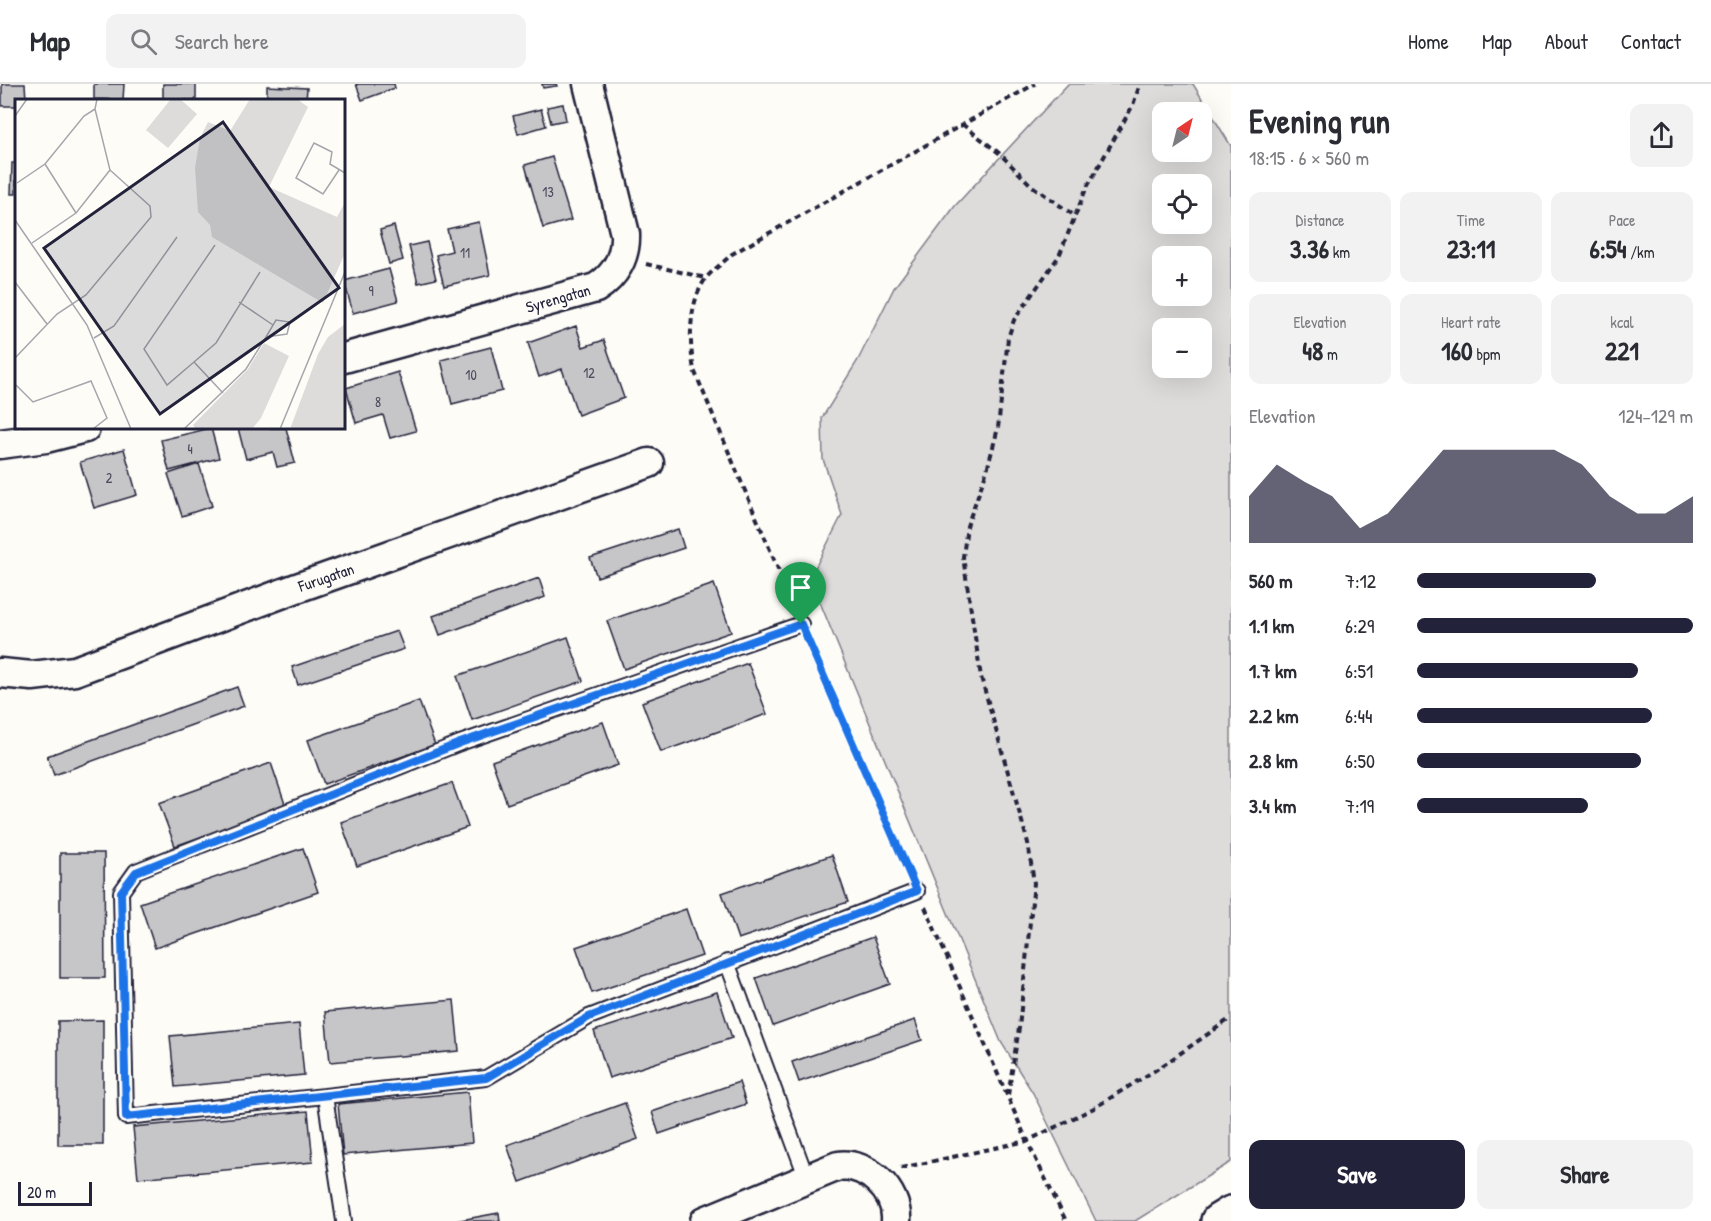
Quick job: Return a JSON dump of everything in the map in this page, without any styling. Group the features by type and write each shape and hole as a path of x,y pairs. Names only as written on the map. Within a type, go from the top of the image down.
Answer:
{"main road":[{"path":"1218,1221 1231,1213"}],"street":[{"path":"588,84 625,234 623,256"},
{"name":"Syrengatan","path":"345,358 596,288 611,276 623,256"},
{"path":"0,444 46,438 81,429"},
{"name":"Furugatan","path":"0,673 33,676 75,671 294,589 649,463"},
{"path":"705,1221 738,1215 807,1179 838,1166 851,1164 873,1175 894,1203 896,1221"}],"lane":[{"path":"801,624 460,743 136,872 121,892 126,1117 486,1078 589,1017 727,962 917,891"},
{"path":"727,962 807,1179"},
{"path":"325,1096 344,1221"}],"path":[{"path":"1035,84 732,254 706,278 699,295 690,346 694,370 801,624 1027,1140 1066,1221"},
{"path":"1008,1096 1019,1028 1034,884 1028,843 981,677 963,557 967,526 987,470 998,428 1008,338 1014,320 1059,256 1086,189 1133,105 1140,84"},
{"path":"962,124 999,153 1032,186 1075,216"},
{"path":"623,256 706,278"},
{"path":"873,1175 1027,1140 1094,1108 1162,1066 1231,1018"}],"shaded area":[{"path":"1068,84 1193,84 1204,102 1152,102 1152,162 1212,162 1212,115 1231,146 1231,1162 1135,1221 1096,1221 1033,1093 1001,1042 810,578 842,515 823,459 822,418 858,360 894,288 955,206"}],"building":[{"path":"2,84 25,84 26,99 15,99 15,106 2,106"},
{"path":"94,84 124,84 123,99 94,99"},
{"path":"163,84 196,84 196,99 163,99"},
{"path":"356,84 394,84 395,88 362,100"},
{"path":"542,84 556,84 557,86 543,88"},
{"path":"267,86 307,88 306,99 267,99"},
{"path":"563,104 566,120 551,123 547,107"},
{"path":"541,109 546,126 518,134 513,116"},
{"path":"552,157 571,220 543,228 525,165"},
{"path":"12,163 15,163 15,194 11,194"},
{"path":"479,222 490,275 444,286 436,255 452,251 447,229"},
{"path":"394,226 403,260 389,264 380,230"},
{"path":"427,242 436,279 418,283 409,246"},
{"path":"389,269 398,301 353,313 345,281"},
{"path":"576,326 583,347 604,340 624,398 578,415 562,369 539,377 528,343"},
{"path":"491,347 502,391 452,404 441,360"},
{"path":"398,372 416,431 390,438 383,415 356,423 346,388"},
{"path":"211,429 219,458 169,471 161,440"},
{"path":"238,429 286,429 295,463 277,467 273,452 246,459"},
{"path":"124,449 137,495 94,508 80,462"},
{"path":"199,464 212,506 182,516 168,474"},
{"path":"678,529 684,548 597,577 590,558"},
{"path":"539,578 545,597 440,635 433,616"},
{"path":"714,584 731,632 624,669 607,621"},
{"path":"397,631 404,649 298,685 292,667"},
{"path":"568,637 583,681 472,720 457,676"},
{"path":"748,663 767,714 661,752 642,702"},
{"path":"237,687 244,706 54,775 47,756"},
{"path":"419,701 435,745 324,784 308,740"},
{"path":"603,722 618,765 507,804 492,761"},
{"path":"271,763 286,807 175,846 159,803"},
{"path":"452,783 468,827 357,866 341,822"},
{"path":"303,848 318,892 155,948 140,903"},
{"path":"60,853 104,853 105,978 60,978"},
{"path":"832,855 848,902 738,939 722,893"},
{"path":"686,909 702,956 592,993 576,947"},
{"path":"873,937 890,984 773,1026 756,978"},
{"path":"717,992 732,1038 609,1078 594,1031"},
{"path":"454,1000 459,1051 330,1062 325,1012"},
{"path":"103,1020 103,1145 58,1145 58,1021"},
{"path":"915,1020 922,1040 799,1082 792,1062"},
{"path":"299,1024 304,1075 175,1087 170,1036"},
{"path":"739,1082 746,1104 659,1134 652,1112"},
{"path":"468,1092 472,1143 343,1155 338,1104"},
{"path":"625,1103 638,1139 520,1182 507,1145"},
{"path":"308,1111 313,1162 138,1178 133,1127"},
{"path":"499,1213 500,1221 455,1221"}],"route":[{"path":"801,624 917,891 727,962 589,1017 486,1078 126,1117 121,892 136,872 460,743 801,624"}]}
